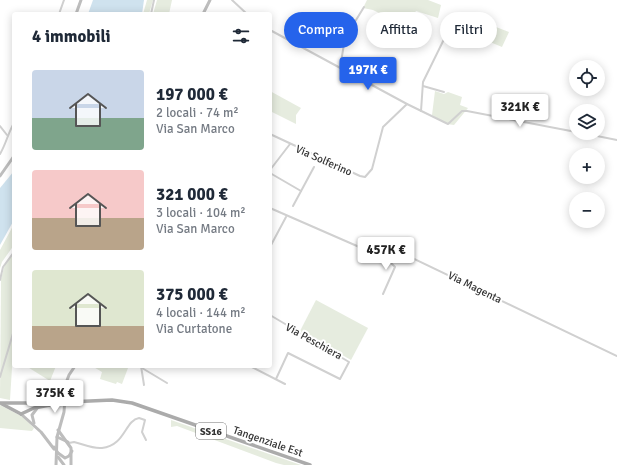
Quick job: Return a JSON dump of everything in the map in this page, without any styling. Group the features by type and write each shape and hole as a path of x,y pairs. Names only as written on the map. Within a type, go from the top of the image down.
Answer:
{"main road":[{"name":"Tangenziale Est","path":"21,414 38,407 68,402 104,400 126,402 310,465"},
{"name":"Tangenziale Est","path":"0,403 60,403"},
{"name":"SS16","path":"0,403 21,414"},
{"path":"21,414 26,407 33,404"}],"street":[{"path":"60,12 64,0"},
{"path":"77,12 81,0"},
{"path":"151,12 154,0"},
{"path":"203,12 210,0"},
{"path":"232,0 245,12"},
{"path":"340,68 345,38 364,7"},
{"path":"272,31 448,124 462,111 467,110 569,131"},
{"path":"421,111 423,86 430,65 440,46"},
{"path":"423,86 444,92"},
{"name":"Via Solferino","path":"272,135 366,177 372,169 383,127 408,104"},
{"path":"0,126 7,135"},
{"path":"0,154 12,126"},
{"path":"605,138 617,140"},
{"path":"272,168 290,144"},
{"path":"0,176 12,159"},
{"path":"293,206 314,167"},
{"path":"272,172 301,191"},
{"path":"272,209 286,217 373,253 391,263 395,267 383,294"},
{"path":"272,240 286,217"},
{"name":"Via Magenta","path":"373,253 378,243 383,244 617,356"},
{"path":"0,280 3,267 12,255"},
{"name":"Via Peschiera","path":"272,316 349,362 340,380 288,353 276,379"},
{"path":"0,377 12,337"},
{"path":"56,465 54,446 64,412 67,379 74,368"},
{"path":"142,368 144,385"},
{"path":"144,368 167,383"},
{"path":"254,368 285,384"},
{"path":"36,426 32,415 38,407"},
{"path":"21,414 36,426 54,446 64,465"},
{"path":"57,437 68,442 104,448 121,438 132,420 140,418 145,420 142,432 146,440"},
{"path":"58,430 62,439"},
{"path":"54,446 62,439"},
{"path":"68,442 72,450 71,465"},
{"path":"58,454 65,458 69,456 72,450"}],"shaded area":[{"path":"147,0 153,0 150,12 144,12"},
{"path":"157,0 172,0 169,12 154,12"},
{"path":"367,0 428,0 441,5 438,18 432,16 432,12 377,12 363,8"},
{"path":"497,27 509,32 502,47 497,45"},
{"path":"435,91 444,94 448,92 462,97 460,105 468,108 454,125 447,124 432,115"},
{"path":"272,92 301,108 296,115 296,124 272,112"},
{"path":"12,228 12,248 2,262 0,268 0,250"},
{"path":"12,254 12,368 10,400 0,398 1,279 5,264"},
{"path":"316,300 368,328 351,360 300,331"},
{"path":"29,368 55,368 50,381"},
{"path":"95,368 128,368 122,384 117,382 116,384 100,379 102,372"},
{"path":"0,405 23,417 34,428 32,431 0,428"},
{"path":"171,420 301,465 284,465 276,463 177,426 171,427"}],"water":[{"path":"93,0 144,0 142,12 89,12"},
{"path":"12,173 12,224 0,245 0,188"}]}
